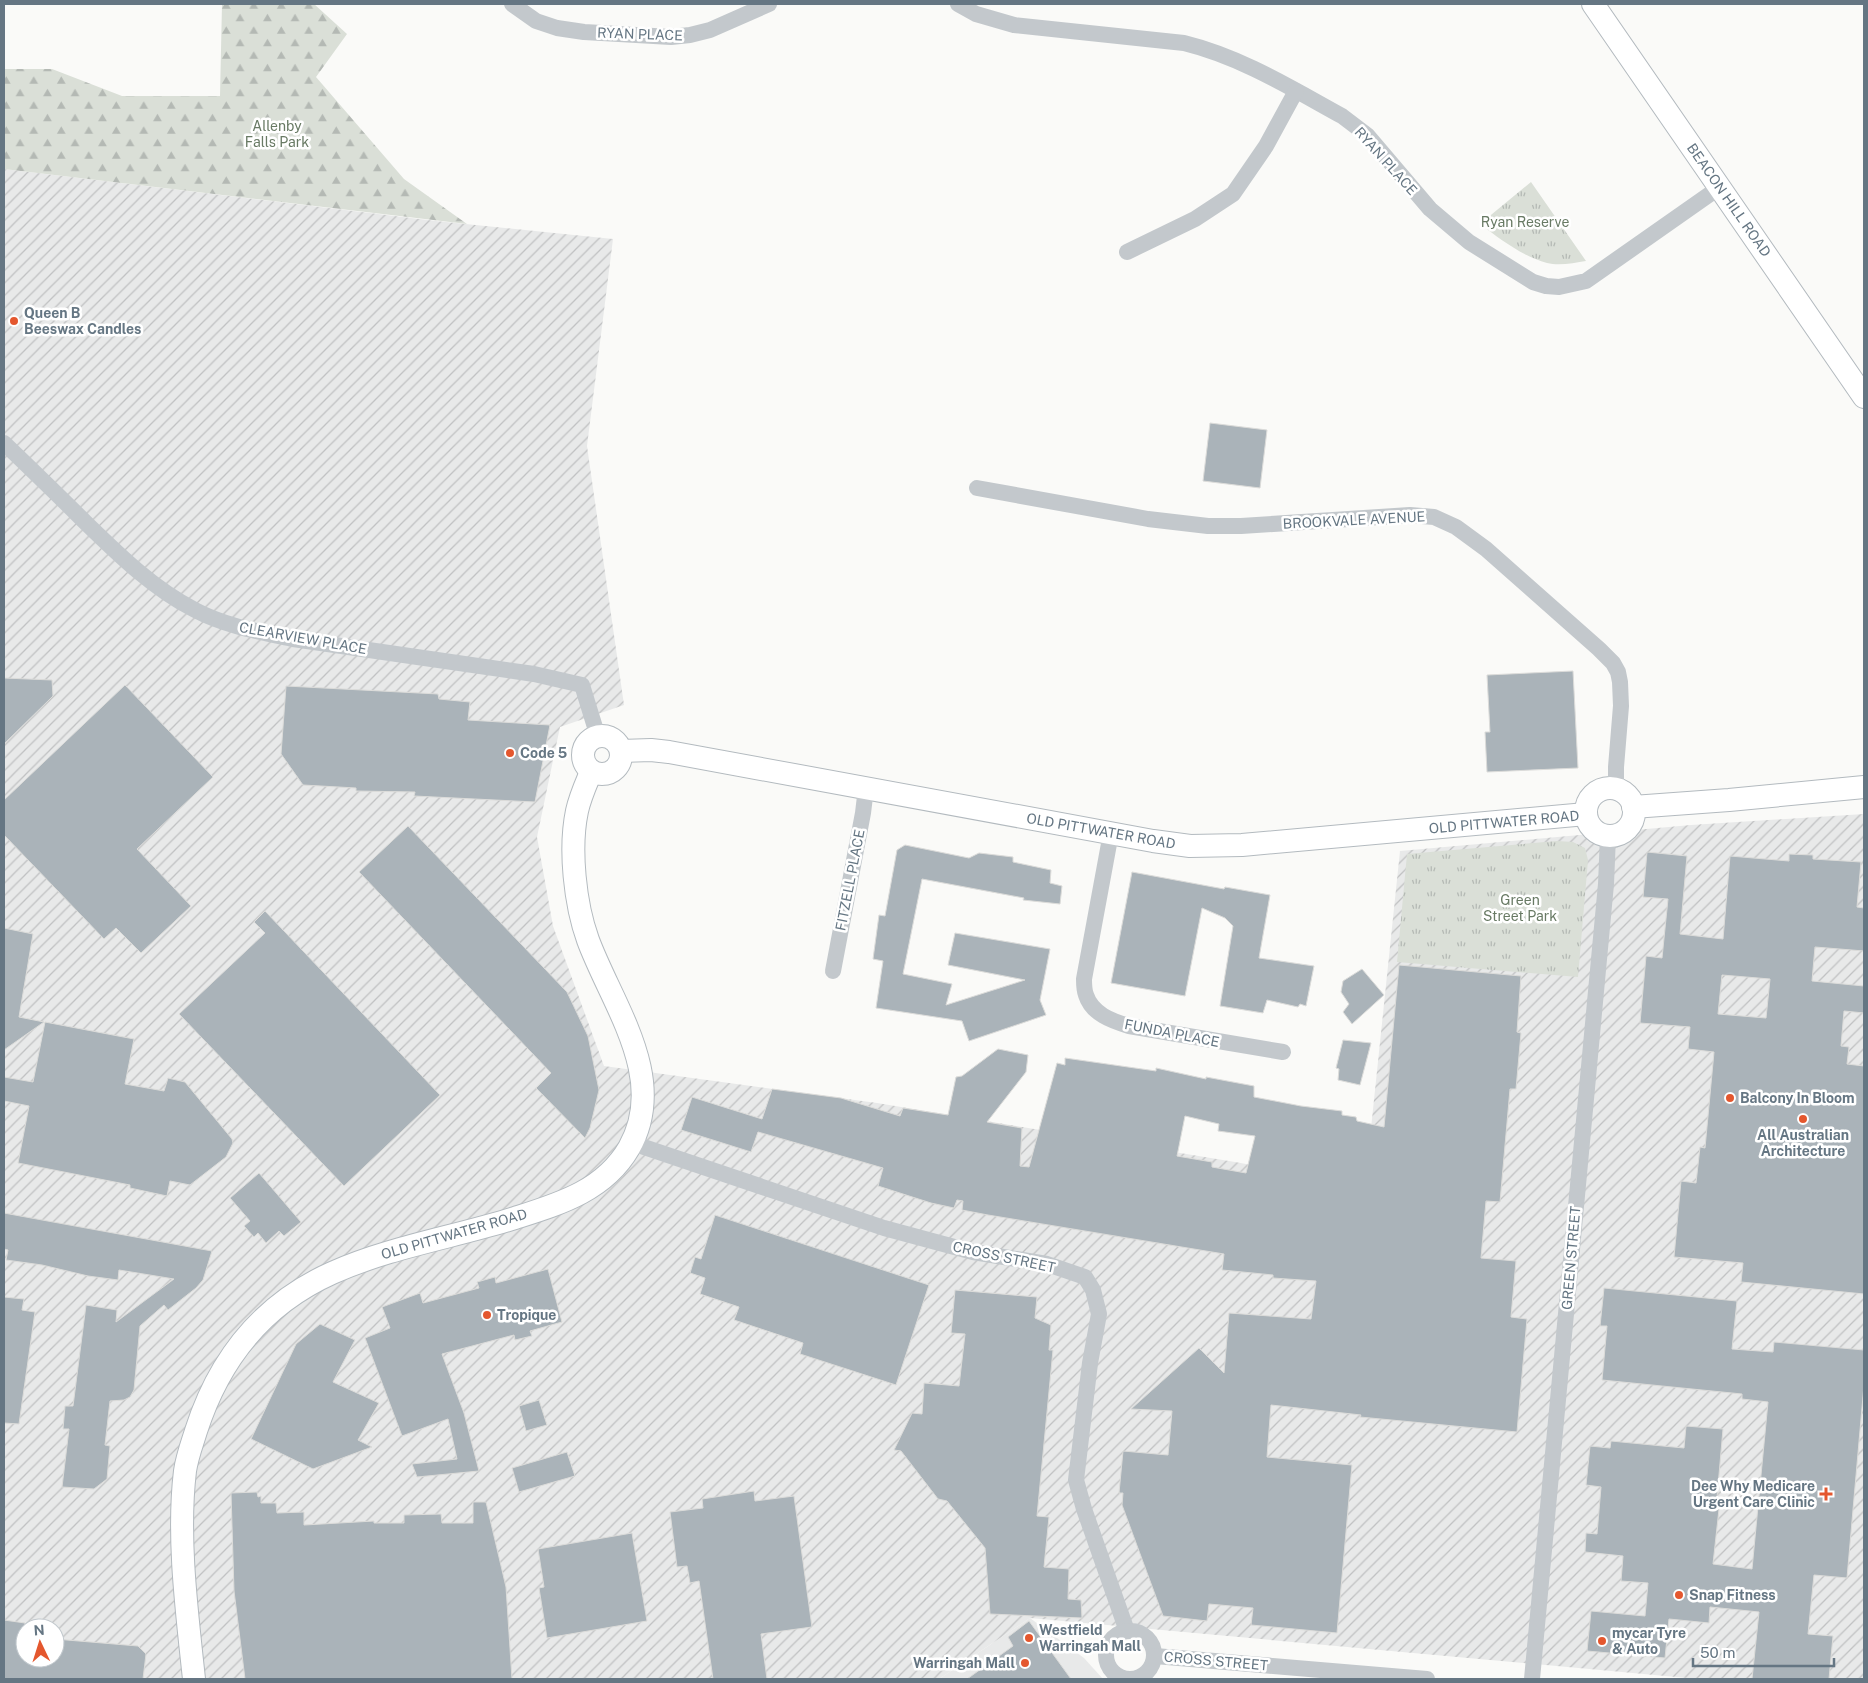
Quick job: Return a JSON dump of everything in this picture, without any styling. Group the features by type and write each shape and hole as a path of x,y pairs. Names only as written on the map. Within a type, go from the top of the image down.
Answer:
{"street":[{"name":"RYAN PLACE","path":"512,4 536,21 557,28 584,32 671,37 710,30 769,4"},
{"name":"RYAN PLACE","path":"958,4 976,14 1014,25 1159,40 1208,49 1229,56 1342,116 1367,135 1414,191 1448,226 1521,276 1546,286 1566,286 1586,281 1720,187"},
{"name":"BEACON HILL ROAD","path":"1593,4 1864,397"},
{"path":"1127,252 1194,219 1233,194 1266,146 1296,91"},
{"name":"CLEARVIEW PLACE","path":"4,443 116,552 146,578 172,597 196,611 233,625 293,639 534,674 582,684 598,737"},
{"name":"BROOKVALE AVENUE","path":"978,488 1148,519 1208,526 1241,526 1410,514 1434,517 1445,521 1486,548 1613,663 1618,672 1622,694 1616,790"},
{"path":"598,737 610,738 621,751 619,764 610,773 592,772 584,763 583,752 588,742 598,737"},
{"name":"OLD PITTWATER ROAD","path":"621,751 651,750 669,752 1190,846 1242,845 1586,814"},
{"name":"OLD PITTWATER ROAD","path":"194,1679 186,1596 183,1519 185,1467 210,1391 232,1354 251,1332 275,1310 300,1291 329,1274 365,1260 486,1227 550,1207 576,1196 596,1185 611,1173 623,1159 632,1144 641,1110 643,1092 641,1074 628,1032 587,938 575,879 574,833 577,812 584,788 592,772"},
{"path":"1633,807 1864,787"},
{"name":"FITZELL PLACE","path":"833,971 866,788"},
{"path":"1605,789 1616,790 1629,798 1633,807 1633,818 1628,828 1618,834 1608,836 1593,829 1586,814 1588,803 1594,794 1605,789"},
{"name":"FUNDA PLACE","path":"1111,833 1084,979 1086,995 1096,1011 1112,1021 1129,1026 1283,1052"},
{"name":"GREEN STREET","path":"1532,1679 1606,884 1608,836"},
{"name":"CROSS STREET","path":"632,1144 884,1228 973,1252 1047,1264 1085,1277 1093,1290 1099,1314 1090,1363 1076,1480 1084,1509 1127,1631"},
{"path":"1135,1631 1146,1636 1151,1642 1155,1656 1153,1664 1139,1678 1123,1678 1115,1674 1109,1667 1107,1647 1118,1634 1135,1631"},
{"name":"CROSS STREET","path":"1155,1656 1427,1679"}],"shaded area":[{"path":"4,169 436,221 613,239 587,446 624,705 560,727 537,837 553,926 604,1066 877,1103 1235,1162 1365,1186 1400,851 1691,825 1864,814 1864,1679 1698,1679 1030,1618 939,1679 4,1679"},
{"name":"Westfield Warringah Mall","path":"1030,1618 1084,1658 1103,1679 939,1679"}],"green space":[{"name":"Allenby Falls Park","path":"222,4 314,4 347,34 316,77 404,179 467,224 4,169 4,69 52,69 122,96 220,96"},
{"name":"Ryan Reserve","path":"1531,182 1586,261 1556,264 1538,260 1512,247 1480,224"},
{"name":"Green Street Park","path":"1557,841 1573,842 1585,848 1588,860 1578,977 1397,962 1407,854"}],"building":[{"path":"1210,423 1267,430 1260,488 1203,481"},
{"path":"1573,671 1578,768 1487,772 1485,732 1490,732 1487,675"},
{"path":"4,678 52,680 53,696 4,744"},
{"path":"125,685 213,777 137,849 191,906 141,953 116,928 104,939 4,835 4,800"},
{"path":"286,686 438,694 439,699 470,702 468,720 550,725 535,802 414,796 415,792 356,791 356,788 303,785 281,754"},
{"path":"408,826 567,992 588,1036 599,1090 590,1128 585,1138 536,1088 551,1073 359,872"},
{"path":"905,845 969,858 979,853 1013,857 1013,862 1051,870 1050,883 1062,886 1060,904 1023,900 1024,898 922,879 903,974 952,984 946,1005 1025,980 948,965 955,933 1050,949 1040,1000 1046,1015 969,1041 962,1021 876,1008 883,961 873,959 879,915 885,916 897,850"},
{"path":"1647,852 1687,856 1680,934 1723,939 1730,856 1789,861 1789,854 1813,855 1813,859 1861,862 1857,907 1864,908 1864,951 1815,947 1812,981 1864,986 1864,1013 1844,1011 1841,1046 1849,1047 1847,1064 1864,1066 1864,1294 1741,1282 1743,1263 1674,1257 1681,1181 1696,1183 1700,1147 1705,1148 1714,1052 1688,1049 1690,1027 1640,1023 1646,956 1662,958 1668,899 1643,897","holes":["1722,975 1770,979 1766,1018 1718,1014"]},
{"path":"1132,872 1224,889 1225,887 1270,895 1259,958 1314,966 1306,1006 1300,1004 1298,1007 1267,1000 1263,1013 1220,1006 1233,926 1225,918 1202,908 1185,996 1111,983"},
{"path":"265,911 440,1095 344,1186 179,1014 265,933 254,922"},
{"path":"4,928 33,934 19,1017 44,1022 4,1050"},
{"path":"1399,965 1521,976 1517,1032 1521,1033 1516,1089 1510,1089 1500,1202 1486,1201 1481,1258 1516,1261 1511,1317 1527,1319 1517,1432 1360,1417 1361,1415 1271,1405 1267,1457 1352,1465 1337,1633 1251,1625 1253,1608 1209,1604 1207,1621 1163,1616 1122,1505 1123,1493 1119,1493 1123,1451 1168,1455 1172,1411 1131,1409 1199,1348 1224,1373 1229,1313 1311,1319 1316,1281 1273,1278 1273,1275 1222,1270 1224,1254 962,1210 963,1201 957,1200 954,1208 931,1203 878,1186 883,1168 758,1132 751,1152 681,1130 692,1097 762,1119 772,1089 841,1098 900,1116 903,1108 948,1115 956,1077 962,1076 998,1049 1028,1055 1026,1072 987,1122 1022,1128 1020,1166 1029,1167 1057,1063 1065,1065 1065,1058 1156,1071 1156,1068 1206,1079 1206,1077 1254,1086 1254,1097 1301,1106 1342,1111 1342,1115 1356,1117 1357,1121 1384,1127","holes":["1185,1116 1219,1124 1218,1131 1255,1136 1246,1173 1212,1167 1212,1162 1177,1156"]},
{"path":"1362,969 1384,995 1352,1024 1343,1012 1349,1004 1341,992 1343,981"},
{"path":"45,1022 134,1039 125,1084 164,1091 168,1078 185,1082 232,1139 233,1143 226,1157 190,1185 170,1181 167,1196 130,1188 130,1185 18,1163 29,1106 4,1101 4,1077 33,1082"},
{"path":"1343,1040 1371,1043 1360,1085 1338,1080 1339,1069 1336,1068"},
{"path":"259,1173 301,1222 284,1236 279,1231 266,1243 258,1233 254,1237 244,1226 250,1221 230,1198"},
{"path":"4,1213 212,1251 203,1280 196,1288 168,1310 164,1305 140,1326 134,1390 130,1397 124,1400 110,1401 105,1445 110,1446 107,1479 94,1489 62,1487 69,1429 63,1429 65,1406 73,1406 86,1305 117,1310 116,1322 174,1279 119,1270 118,1280 6,1260 8,1250 4,1249"},
{"path":"715,1215 929,1285 896,1385 800,1354 803,1343 734,1320 739,1307 700,1294 705,1278 690,1273 695,1257 701,1259"},
{"path":"548,1269 562,1322 530,1331 532,1336 515,1340 514,1335 442,1354 464,1413 479,1471 417,1477 412,1464 457,1459 448,1419 402,1436 365,1338 390,1328 382,1307 420,1293 423,1303 479,1288 477,1282 495,1277 496,1283"},
{"path":"1604,1288 1737,1301 1732,1349 1773,1352 1774,1342 1864,1350 1864,1385 1847,1578 1814,1575 1808,1634 1833,1636 1829,1679 1752,1679 1759,1612 1710,1607 1709,1623 1669,1619 1665,1658 1587,1651 1591,1611 1645,1616 1648,1583 1621,1581 1623,1556 1585,1552 1586,1533 1597,1534 1601,1487 1586,1485 1590,1446 1610,1448 1611,1441 1684,1448 1686,1426 1723,1429 1716,1509 1719,1509 1713,1564 1752,1569 1768,1402 1742,1399 1742,1394 1602,1380 1607,1326 1600,1326"},
{"path":"955,1290 1037,1297 1035,1318 1051,1325 1049,1350 1053,1350 1037,1516 1049,1517 1044,1567 1069,1569 1068,1599 1081,1600 1082,1618 990,1614 985,1548 947,1501 938,1499 901,1451 894,1450 912,1413 922,1414 924,1383 959,1386 965,1334 951,1333"},
{"path":"4,1297 24,1299 22,1310 35,1312 19,1424 4,1423"},
{"path":"320,1324 355,1340 333,1382 379,1403 358,1440 372,1447 313,1469 251,1439 296,1344"},
{"path":"539,1400 547,1425 526,1431 519,1406"},
{"path":"567,1452 575,1476 519,1492 512,1468"},
{"path":"754,1491 755,1501 794,1496 812,1627 761,1634 767,1679 713,1679 699,1581 690,1583 687,1566 677,1567 670,1512 703,1508 702,1499"},
{"path":"257,1492 258,1497 261,1496 261,1503 276,1503 277,1513 304,1512 304,1525 374,1521 374,1523 404,1523 404,1515 441,1514 442,1523 473,1523 473,1502 486,1502 506,1587 512,1679 245,1679 234,1591 231,1493"},
{"path":"632,1533 647,1621 547,1638 539,1588 544,1587 538,1549"},
{"path":"4,1620 15,1622 15,1668 65,1668 65,1640 138,1646 146,1654 143,1679 4,1679"},
{"name":"Warringah Mall","path":"1029,1621 1071,1679 967,1679 1013,1646 1008,1637"}],"place":[{"name":"Queen B Beeswax Candles","path":"14,321"},
{"name":"Code 5","path":"510,753"},
{"name":"Balcony In Bloom","path":"1730,1098"},
{"name":"All Australian Architecture","path":"1803,1119"},
{"name":"Tropique","path":"487,1315"},
{"name":"Dee Why Medicare Urgent Care Clinic","path":"1826,1494"},
{"name":"Snap Fitness","path":"1679,1595"},
{"name":"Westfield Warringah Mall","path":"1029,1638"},
{"name":"mycar Tyre & Auto","path":"1602,1641"},
{"name":"Warringah Mall","path":"1025,1663"}]}
